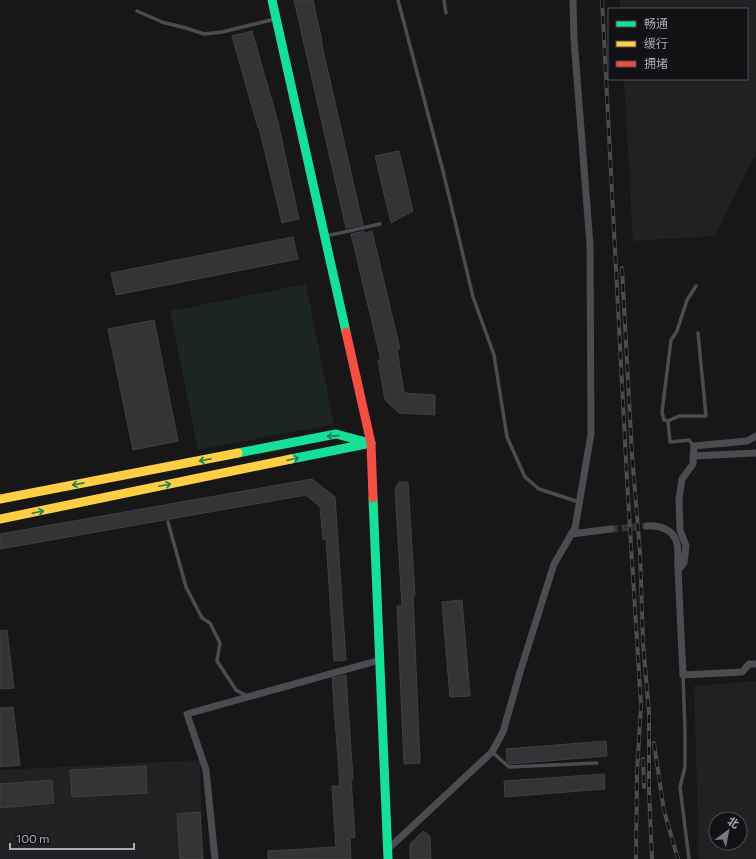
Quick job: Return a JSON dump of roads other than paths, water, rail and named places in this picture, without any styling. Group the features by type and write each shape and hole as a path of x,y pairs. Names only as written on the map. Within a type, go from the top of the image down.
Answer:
{"main road":[{"path":"272,0 371,443 388,859"},
{"path":"0,499 336,434 371,443"},
{"path":"0,520 371,443"}],"street":[{"path":"388,849 492,752 503,732 554,564 575,528 591,434 590,245 574,39 573,0"},
{"path":"678,570 684,563 686,546 680,530 679,499 682,479 693,464 694,446 747,441 756,436"},
{"path":"693,456 756,454"},
{"path":"647,526 662,527 674,536 677,543 683,675 742,672 749,664 756,664"},
{"path":"571,534 611,529"},
{"path":"215,859 206,770 187,714 380,660"}],"lane":[{"path":"398,0 443,171 474,297 494,355 507,437 524,477 539,489 580,502"},
{"path":"444,0 446,13"},
{"path":"137,12 162,22 204,34 222,32 276,19"},
{"path":"324,236 380,224"},
{"path":"668,421 664,420 662,412 671,340 677,331 687,300 696,286"},
{"path":"668,421 679,416 706,416 698,333"},
{"path":"668,421 670,442 689,440 694,446"},
{"path":"168,522 186,587 202,618 210,623 220,643 218,661 236,690 248,697"},
{"path":"683,675 685,767 680,787 689,859"},
{"path":"492,752 509,767 597,763"}],"tunnel":[{"path":"611,529 647,526"}],"railway":[{"path":"602,0 627,480 641,705 637,772 636,859"},
{"path":"622,268 632,455 640,552 643,643 649,713 649,792 652,859"},
{"path":"654,743 664,811 678,859"},
{"path":"643,759 644,787"}]}
